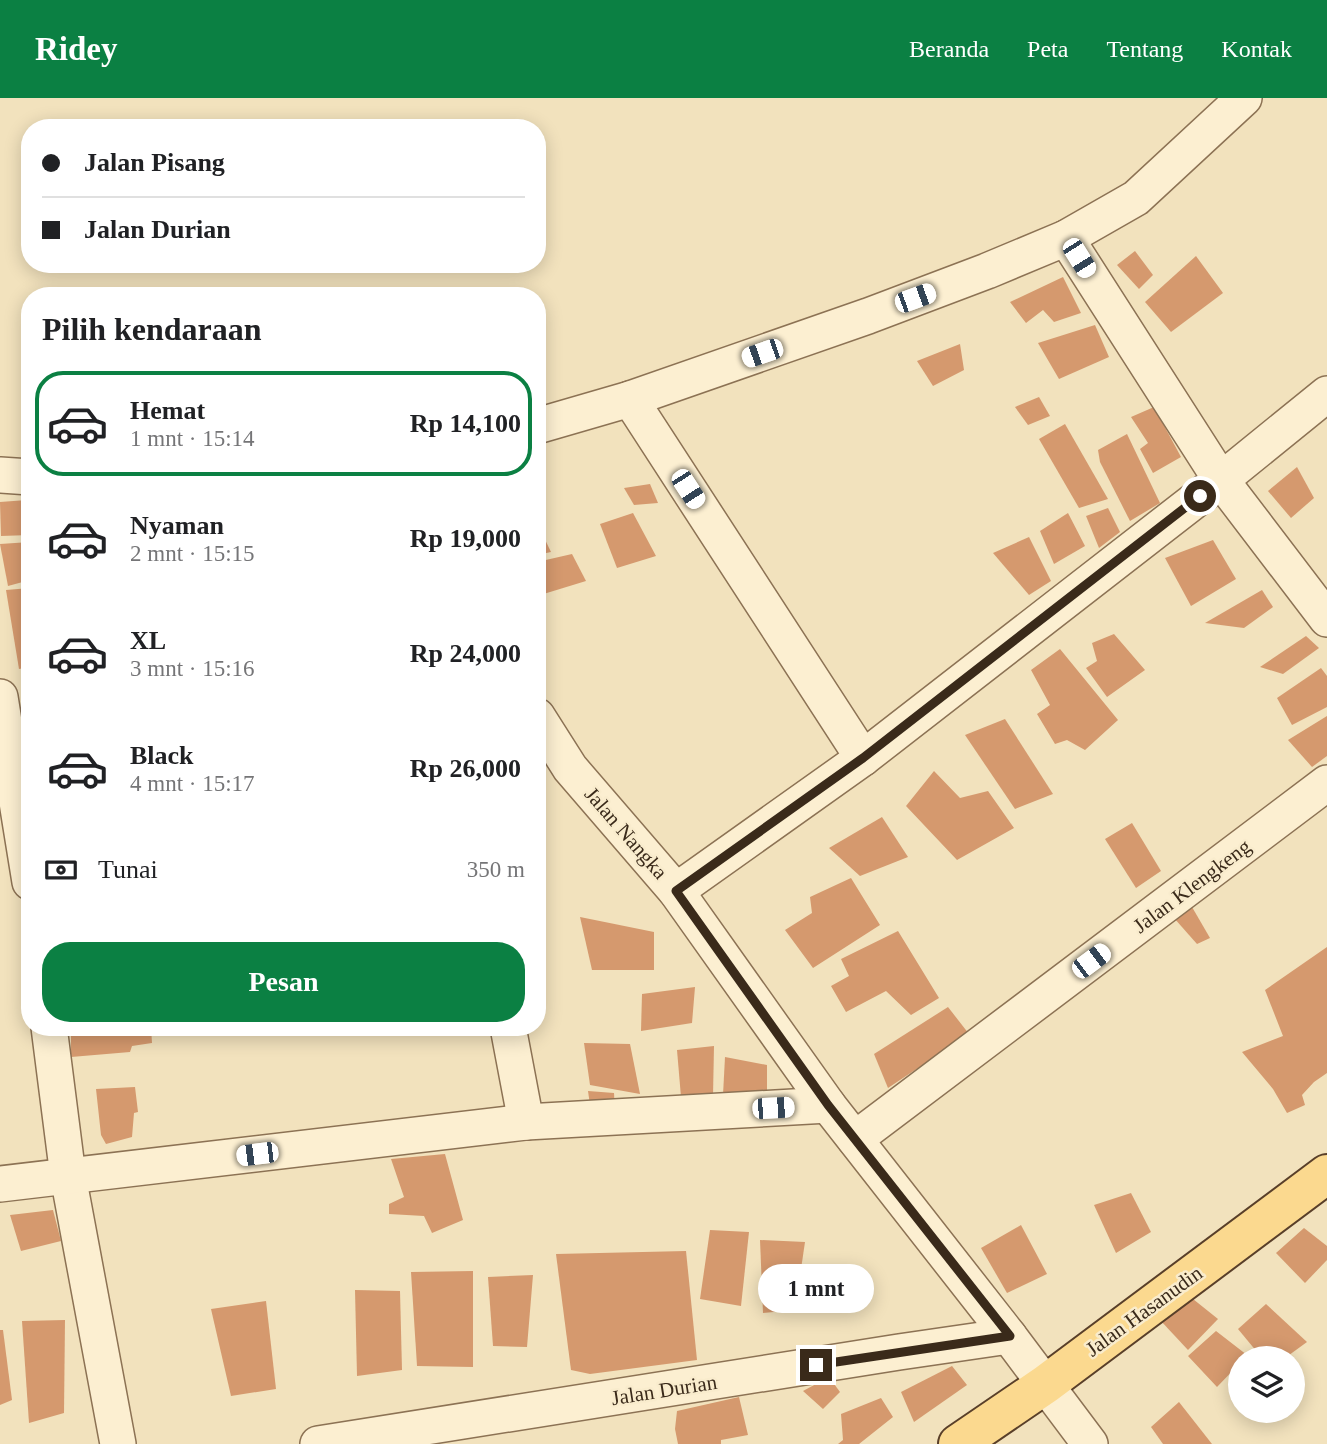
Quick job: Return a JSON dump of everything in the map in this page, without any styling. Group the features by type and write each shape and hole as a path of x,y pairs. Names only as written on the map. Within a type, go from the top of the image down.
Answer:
{"main road":[{"name":"Jalan Hasanudin","path":"958,1444 1046,1384 1327,1174"}],"street":[{"path":"546,423 630,399 880,312 1066,238 1136,198 1244,98"},
{"path":"1066,238 1222,480 1327,619"},
{"path":"676,891 863,758 1222,480 1327,394"},
{"path":"630,399 863,758"},
{"path":"0,475 21,476"},
{"path":"0,697 21,864"},
{"name":"Jalan Nangka","path":"546,746 553,770 676,891 828,1105 1010,1336 1090,1444"},
{"name":"Jalan Klengkeng","path":"855,1139 1327,783"},
{"path":"50,1036 68,1176 118,1444"},
{"path":"510,1036 526,1122"},
{"path":"0,1184 526,1122 828,1105"},
{"name":"Jalan Durian","path":"318,1444 1010,1336"}],"building":[{"path":"1135,251 1153,275 1139,289 1117,265"},
{"path":"1196,256 1223,293 1171,332 1145,302"},
{"path":"1063,277 1081,313 1054,322 1043,310 1026,323 1010,302"},
{"path":"1095,325 1109,357 1059,379 1038,343"},
{"path":"960,344 964,370 933,386 917,361"},
{"path":"1039,397 1050,416 1028,425 1015,407"},
{"path":"1154,407 1181,457 1153,473 1140,449 1148,443 1131,417"},
{"path":"1065,424 1108,499 1079,508 1039,439"},
{"path":"1127,434 1160,503 1130,521 1100,462 1098,450"},
{"path":"1297,467 1314,498 1291,518 1268,491"},
{"path":"650,484 658,503 634,505 624,488"},
{"path":"21,500 21,535 1,536 0,502"},
{"path":"1108,508 1120,532 1099,548 1086,516"},
{"path":"633,513 656,556 617,568 600,524"},
{"path":"1068,513 1085,546 1054,564 1040,531"},
{"path":"1029,537 1051,581 1029,595 993,553"},
{"path":"1213,540 1236,579 1191,606 1165,558"},
{"path":"21,543 21,582 8,586 0,544"},
{"path":"572,554 586,581 546,593 546,560"},
{"path":"21,589 19,669 6,590"},
{"path":"1262,590 1273,607 1244,628 1205,623"},
{"path":"1114,634 1145,670 1107,697 1086,668 1097,661 1092,643"},
{"path":"1306,636 1319,648 1283,674 1260,667"},
{"path":"1060,649 1118,720 1085,750 1067,740 1055,744 1037,714 1050,705 1031,670"},
{"path":"1321,668 1327,676 1327,707 1292,725 1277,698"},
{"path":"1327,716 1327,756 1312,767 1288,740"},
{"path":"1005,719 1053,794 1015,809 965,735"},
{"path":"934,771 960,798 988,791 1014,828 957,860 906,806"},
{"path":"882,817 908,857 860,876 829,848"},
{"path":"1132,823 1161,871 1136,888 1105,839"},
{"path":"851,878 880,925 813,968 785,930 812,913 810,897"},
{"path":"1192,907 1210,938 1197,944 1174,918"},
{"path":"580,917 654,932 654,970 592,970"},
{"path":"898,931 939,998 911,1015 886,991 846,1012 831,986 849,976 841,959"},
{"path":"1327,947 1327,1073 1302,1095 1305,1105 1287,1113 1273,1089 1242,1052 1283,1036 1265,990"},
{"path":"695,987 692,1023 641,1031 642,994"},
{"path":"948,1007 969,1034 888,1088 874,1054"},
{"path":"71,1036 152,1036 152,1043 132,1046 130,1052 71,1057"},
{"path":"584,1043 630,1044 640,1094 590,1085"},
{"path":"714,1046 713,1096 681,1097 677,1050"},
{"path":"725,1057 767,1065 767,1101 723,1095"},
{"path":"135,1087 138,1112 134,1113 132,1137 106,1144 101,1135 96,1089"},
{"path":"588,1091 614,1093 615,1112 591,1112"},
{"path":"445,1154 463,1220 432,1233 424,1216 389,1214 389,1204 404,1197 391,1159"},
{"path":"1131,1193 1151,1232 1116,1253 1094,1205"},
{"path":"53,1210 61,1241 21,1251 10,1215"},
{"path":"1021,1225 1047,1274 1007,1293 981,1248"},
{"path":"1304,1228 1327,1246 1327,1260 1305,1283 1276,1253"},
{"path":"710,1230 749,1232 741,1306 700,1299"},
{"path":"760,1240 805,1242 795,1310 763,1313"},
{"path":"686,1251 697,1360 590,1374 571,1370 556,1254"},
{"path":"473,1271 473,1367 417,1366 411,1272"},
{"path":"533,1275 527,1347 493,1346 488,1277"},
{"path":"355,1290 400,1291 402,1370 357,1376"},
{"path":"1188,1295 1218,1319 1188,1350 1160,1320"},
{"path":"266,1301 276,1389 231,1396 211,1309"},
{"path":"1266,1304 1307,1342 1302,1346 1252,1346 1238,1329"},
{"path":"65,1320 64,1413 29,1423 22,1321"},
{"path":"0,1330 3,1330 12,1400 0,1405"},
{"path":"1216,1331 1235,1346 1228,1346 1228,1376 1217,1387 1188,1356"},
{"path":"952,1366 967,1385 914,1422 901,1392"},
{"path":"829,1377 840,1392 823,1409 803,1391"},
{"path":"739,1397 748,1435 721,1440 721,1444 678,1444 675,1429 677,1411"},
{"path":"881,1398 893,1417 859,1444 838,1444 843,1440 841,1414"},
{"path":"1179,1402 1212,1444 1163,1444 1151,1427"}],"route":[{"path":"816,1365 1010,1336 828,1105 676,891 863,758 1200,496"}]}
